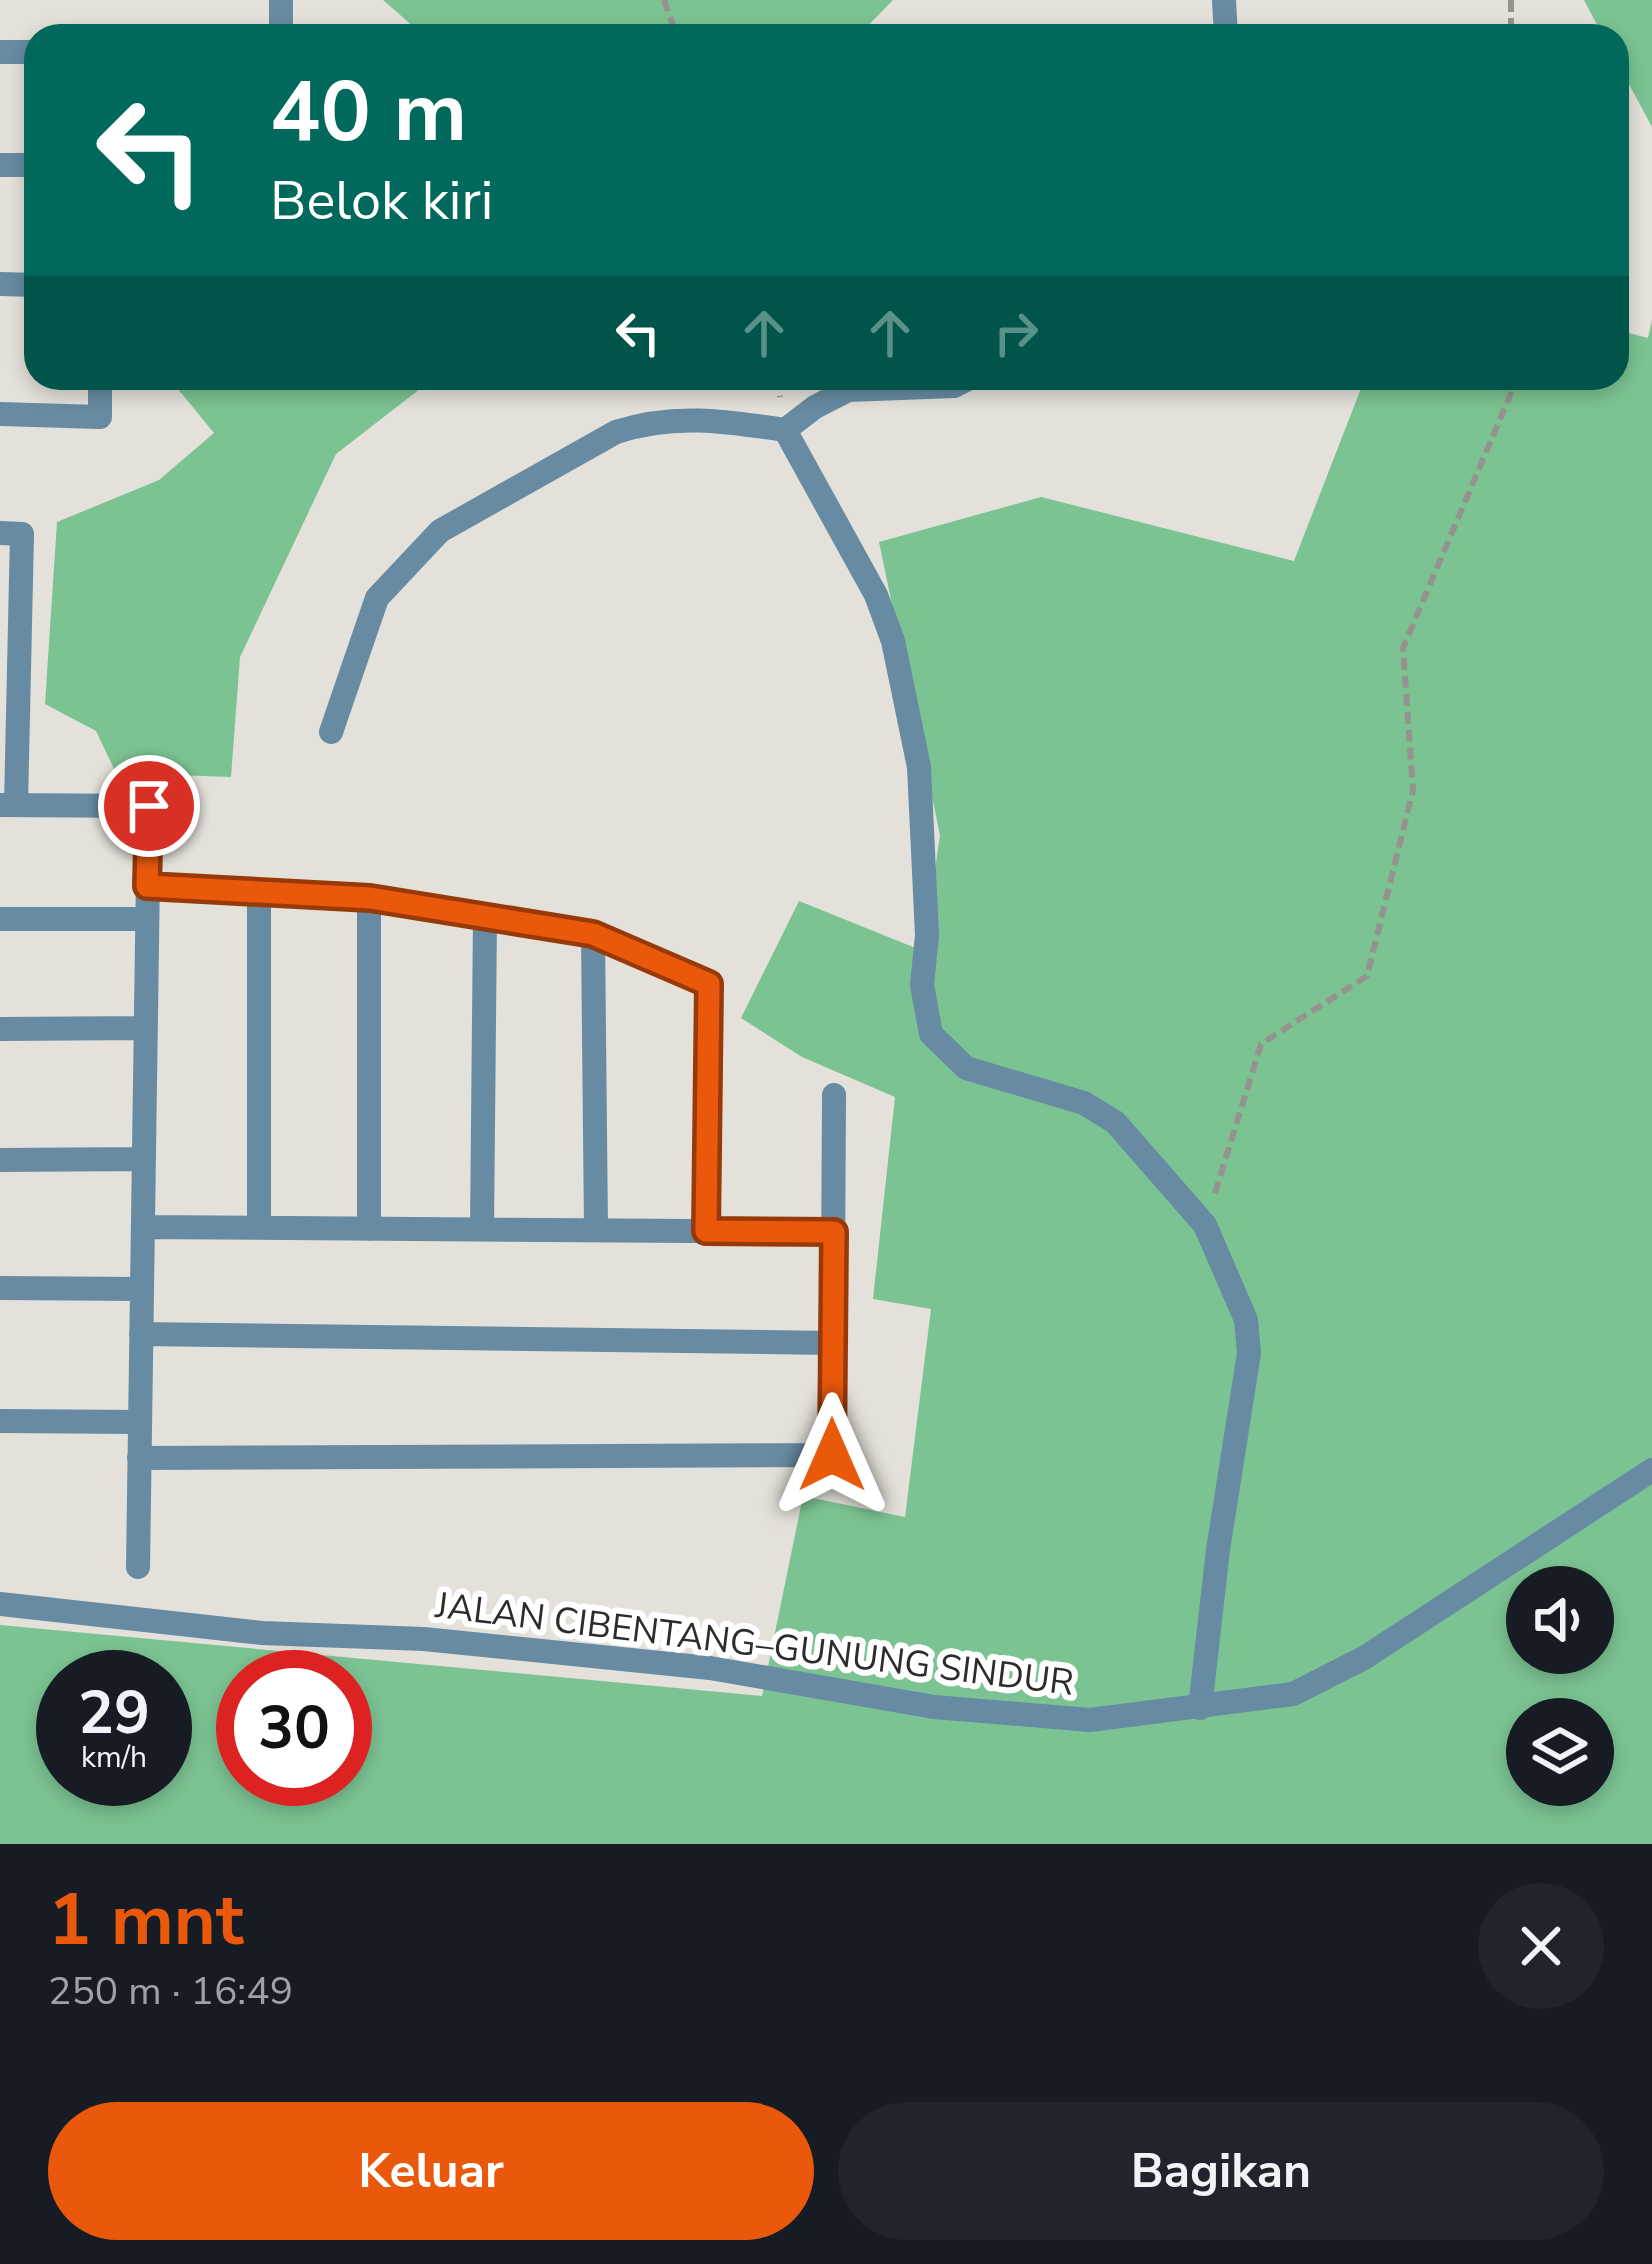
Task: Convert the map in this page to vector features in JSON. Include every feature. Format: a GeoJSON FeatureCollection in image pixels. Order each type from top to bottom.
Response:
{"type":"FeatureCollection","features":[{"type":"Feature","properties":{"kind":"street"},"geometry":{"type":"LineString","coordinates":[[0,414],[100,417],[100,390]]}},
{"type":"Feature","properties":{"kind":"street"},"geometry":{"type":"LineString","coordinates":[[332,733],[377,598],[440,531],[616,433],[646,422],[711,419],[785,430],[848,390]]}},
{"type":"Feature","properties":{"kind":"street"},"geometry":{"type":"LineString","coordinates":[[785,430],[876,595],[893,641],[919,767],[928,935],[922,986],[931,1034],[966,1068],[1084,1103],[1115,1122],[1205,1225],[1246,1320],[1249,1353],[1218,1550],[1200,1708]]}},
{"type":"Feature","properties":{"kind":"street"},"geometry":{"type":"LineString","coordinates":[[0,533],[22,534],[10,572],[8,805],[149,806],[138,1567]]}},
{"type":"Feature","properties":{"kind":"street"},"geometry":{"type":"LineString","coordinates":[[147,886],[370,898],[593,934],[709,984],[706,1231]]}},
{"type":"Feature","properties":{"kind":"street"},"geometry":{"type":"LineString","coordinates":[[259,892],[259,1228]]}},
{"type":"Feature","properties":{"kind":"street"},"geometry":{"type":"LineString","coordinates":[[369,1228],[370,898]]}},
{"type":"Feature","properties":{"kind":"street"},"geometry":{"type":"LineString","coordinates":[[482,1229],[485,916]]}},
{"type":"Feature","properties":{"kind":"street"},"geometry":{"type":"LineString","coordinates":[[0,919],[147,919]]}},
{"type":"Feature","properties":{"kind":"street"},"geometry":{"type":"LineString","coordinates":[[593,934],[596,1230]]}},
{"type":"Feature","properties":{"kind":"street"},"geometry":{"type":"LineString","coordinates":[[0,1029],[146,1028]]}},
{"type":"Feature","properties":{"kind":"street"},"geometry":{"type":"LineString","coordinates":[[139,1458],[832,1455],[834,1095]]}},
{"type":"Feature","properties":{"kind":"street"},"geometry":{"type":"LineString","coordinates":[[0,1160],[144,1160]]}},
{"type":"Feature","properties":{"kind":"street"},"geometry":{"type":"LineString","coordinates":[[142,1227],[834,1232]]}},
{"type":"Feature","properties":{"kind":"street"},"geometry":{"type":"LineString","coordinates":[[0,1288],[141,1288]]}},
{"type":"Feature","properties":{"kind":"street"},"geometry":{"type":"LineString","coordinates":[[141,1334],[833,1343]]}},
{"type":"Feature","properties":{"kind":"street"},"geometry":{"type":"LineString","coordinates":[[0,1420],[140,1422]]}},
{"type":"Feature","properties":{"kind":"street","name":"JALAN CIBENTANG–GUNUNG SINDUR"},"geometry":{"type":"LineString","coordinates":[[0,1604],[262,1633],[424,1639],[710,1668],[956,1709],[1090,1720],[1293,1694],[1364,1658],[1652,1470]]}},
{"type":"Feature","properties":{"kind":"path"},"geometry":{"type":"LineString","coordinates":[[1205,1225],[1261,1044],[1367,976],[1413,790],[1403,648],[1514,390]]}},
{"type":"Feature","properties":{"kind":"green space"},"geometry":{"type":"Polygon","coordinates":[[[383,0],[893,0],[870,24],[410,24],[383,0]]]}},
{"type":"Feature","properties":{"kind":"green space"},"geometry":{"type":"Polygon","coordinates":[[[1584,0],[1652,0],[1652,127],[1629,84],[1629,24],[1597,24],[1584,0]]]}},
{"type":"Feature","properties":{"kind":"green space"},"geometry":{"type":"Polygon","coordinates":[[[1652,320],[1652,1844],[0,1844],[0,1625],[268,1650],[216,1650],[216,1806],[372,1806],[372,1660],[762,1696],[803,1496],[905,1517],[931,1309],[873,1299],[895,1097],[802,1057],[741,1018],[799,901],[923,951],[940,835],[879,542],[1041,497],[1294,561],[1360,390],[1629,390],[1629,333],[1648,338],[1652,320]]]}},
{"type":"Feature","properties":{"kind":"green space"},"geometry":{"type":"Polygon","coordinates":[[[179,390],[419,390],[336,454],[240,657],[231,777],[116,773],[96,731],[45,704],[57,522],[159,480],[214,433],[179,390]]]}},
{"type":"Feature","properties":{"kind":"route"},"geometry":{"type":"LineString","coordinates":[[149,806],[147,886],[370,898],[593,934],[709,984],[706,1231],[834,1232],[832,1455]]}}]}
